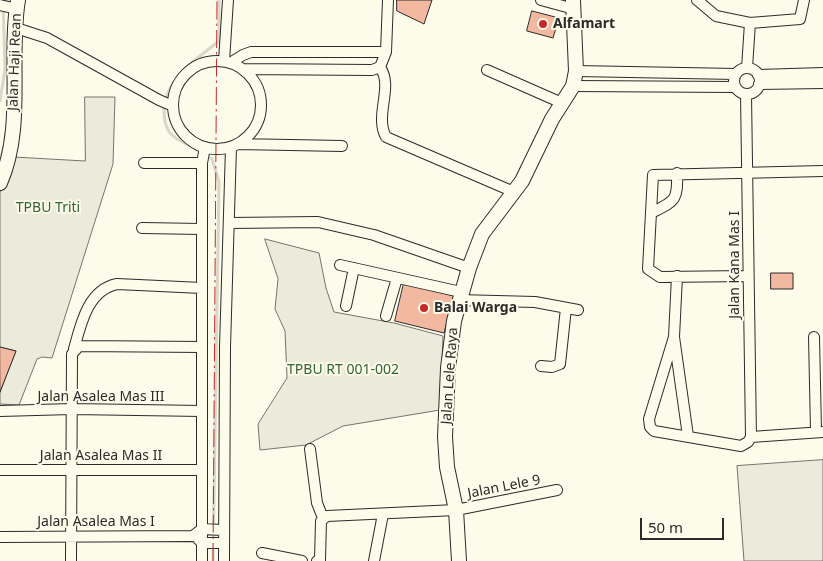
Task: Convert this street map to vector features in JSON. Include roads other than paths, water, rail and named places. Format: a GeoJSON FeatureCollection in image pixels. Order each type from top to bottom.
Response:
{"type":"FeatureCollection","features":[{"type":"Feature","properties":{"kind":"street"},"geometry":{"type":"LineString","coordinates":[[227,62],[228,0]]}},
{"type":"Feature","properties":{"kind":"street"},"geometry":{"type":"LineString","coordinates":[[202,561],[203,155],[179,127],[173,106],[176,88],[186,73],[206,62],[227,62],[243,69],[372,70],[380,66],[386,52],[388,0]]}},
{"type":"Feature","properties":{"kind":"street"},"geometry":{"type":"LineString","coordinates":[[541,0],[574,5]]}},
{"type":"Feature","properties":{"kind":"street"},"geometry":{"type":"LineString","coordinates":[[697,0],[716,16],[750,23],[800,19],[804,0]]}},
{"type":"Feature","properties":{"kind":"street","name":"Jalan Haji Rean"},"geometry":{"type":"LineString","coordinates":[[0,183],[12,130],[16,28],[11,5]]}},
{"type":"Feature","properties":{"kind":"street","name":"Jalan Lele Raya"},"geometry":{"type":"LineString","coordinates":[[459,561],[456,510],[447,467],[445,437],[450,349],[459,296],[488,224],[522,181],[552,119],[573,86],[576,71],[574,5]]}},
{"type":"Feature","properties":{"kind":"street"},"geometry":{"type":"LineString","coordinates":[[747,68],[750,23]]}},
{"type":"Feature","properties":{"kind":"street"},"geometry":{"type":"LineString","coordinates":[[16,28],[47,38],[173,106]]}},
{"type":"Feature","properties":{"kind":"street"},"geometry":{"type":"LineString","coordinates":[[227,62],[251,52],[386,52]]}},
{"type":"Feature","properties":{"kind":"street"},"geometry":{"type":"LineString","coordinates":[[380,66],[385,74],[382,125],[386,137],[514,192]]}},
{"type":"Feature","properties":{"kind":"street"},"geometry":{"type":"LineString","coordinates":[[576,71],[736,74],[747,68],[752,69],[759,79]]}},
{"type":"Feature","properties":{"kind":"street"},"geometry":{"type":"LineString","coordinates":[[234,145],[254,130],[261,109],[258,86],[243,69]]}},
{"type":"Feature","properties":{"kind":"street"},"geometry":{"type":"LineString","coordinates":[[486,70],[562,103]]}},
{"type":"Feature","properties":{"kind":"street"},"geometry":{"type":"LineString","coordinates":[[759,79],[823,73]]}},
{"type":"Feature","properties":{"kind":"street"},"geometry":{"type":"LineString","coordinates":[[735,87],[736,74]]}},
{"type":"Feature","properties":{"kind":"street"},"geometry":{"type":"LineString","coordinates":[[759,79],[823,83]]}},
{"type":"Feature","properties":{"kind":"street"},"geometry":{"type":"LineString","coordinates":[[573,86],[735,87],[746,94],[754,91],[759,79]]}},
{"type":"Feature","properties":{"kind":"street","name":"Jalan Kana Mas I"},"geometry":{"type":"LineString","coordinates":[[746,94],[751,437]]}},
{"type":"Feature","properties":{"kind":"street"},"geometry":{"type":"LineString","coordinates":[[224,561],[224,347],[234,145]]}},
{"type":"Feature","properties":{"kind":"street"},"geometry":{"type":"LineString","coordinates":[[144,163],[203,155],[234,145],[342,146]]}},
{"type":"Feature","properties":{"kind":"street"},"geometry":{"type":"LineString","coordinates":[[748,276],[660,277],[648,269],[652,175],[823,171]]}},
{"type":"Feature","properties":{"kind":"street"},"geometry":{"type":"LineString","coordinates":[[651,213],[673,202],[677,197],[677,173]]}},
{"type":"Feature","properties":{"kind":"street"},"geometry":{"type":"LineString","coordinates":[[230,223],[318,222],[374,235],[469,268]]}},
{"type":"Feature","properties":{"kind":"street"},"geometry":{"type":"LineString","coordinates":[[142,228],[202,229]]}},
{"type":"Feature","properties":{"kind":"street"},"geometry":{"type":"LineString","coordinates":[[340,265],[397,278],[459,296],[535,302],[578,310]]}},
{"type":"Feature","properties":{"kind":"street"},"geometry":{"type":"LineString","coordinates":[[346,306],[354,268]]}},
{"type":"Feature","properties":{"kind":"street"},"geometry":{"type":"LineString","coordinates":[[677,276],[674,337],[688,436]]}},
{"type":"Feature","properties":{"kind":"street"},"geometry":{"type":"LineString","coordinates":[[386,316],[397,278]]}},
{"type":"Feature","properties":{"kind":"street"},"geometry":{"type":"LineString","coordinates":[[71,561],[72,354],[82,319],[96,295],[107,286],[117,284],[202,288]]}},
{"type":"Feature","properties":{"kind":"street"},"geometry":{"type":"LineString","coordinates":[[541,366],[552,367],[560,364],[566,308]]}},
{"type":"Feature","properties":{"kind":"street"},"geometry":{"type":"LineString","coordinates":[[674,337],[649,419],[650,427],[654,431],[740,446],[748,442],[751,437],[819,432],[819,357],[814,337]]}},
{"type":"Feature","properties":{"kind":"street"},"geometry":{"type":"LineString","coordinates":[[74,349],[79,346],[202,347]]}},
{"type":"Feature","properties":{"kind":"street","name":"Jalan Asalea Mas III"},"geometry":{"type":"LineString","coordinates":[[0,411],[72,409],[202,411]]}},
{"type":"Feature","properties":{"kind":"street"},"geometry":{"type":"LineString","coordinates":[[310,449],[317,503],[323,518],[320,560],[317,561]]}},
{"type":"Feature","properties":{"kind":"street","name":"Jalan Asalea Mas II"},"geometry":{"type":"LineString","coordinates":[[0,470],[202,470]]}},
{"type":"Feature","properties":{"kind":"street","name":"Jalan Lele 9"},"geometry":{"type":"LineString","coordinates":[[323,518],[327,516],[456,510],[557,490]]}},
{"type":"Feature","properties":{"kind":"street"},"geometry":{"type":"LineString","coordinates":[[374,561],[383,514]]}},
{"type":"Feature","properties":{"kind":"street"},"geometry":{"type":"LineString","coordinates":[[223,530],[202,529],[193,536],[202,543],[223,542]]}},
{"type":"Feature","properties":{"kind":"street","name":"Jalan Asalea Mas I"},"geometry":{"type":"LineString","coordinates":[[0,537],[193,536]]}},
{"type":"Feature","properties":{"kind":"street"},"geometry":{"type":"LineString","coordinates":[[262,553],[274,558],[302,561]]}},
{"type":"Feature","properties":{"kind":"waterway"},"geometry":{"type":"LineString","coordinates":[[0,101],[5,69],[3,0]]}},
{"type":"Feature","properties":{"kind":"waterway"},"geometry":{"type":"LineString","coordinates":[[165,100],[169,90],[180,74],[219,41],[219,0]]}},
{"type":"Feature","properties":{"kind":"waterway"},"geometry":{"type":"LineString","coordinates":[[164,106],[164,117],[169,132],[178,140],[201,152]]}},
{"type":"Feature","properties":{"kind":"waterway"},"geometry":{"type":"LineString","coordinates":[[207,156],[212,159],[219,182],[213,561]]}},
{"type":"Feature","properties":{"kind":"place","name":"Alfamart"},"geometry":{"type":"Point","coordinates":[543,24]}},
{"type":"Feature","properties":{"kind":"place","name":"Balai Warga"},"geometry":{"type":"Point","coordinates":[424,308]}},
{"type":"Feature","properties":{"kind":"park label","name":"TPBU Triti"},"geometry":{"type":"Point","coordinates":[48,208]}},
{"type":"Feature","properties":{"kind":"park label","name":"TPBU RT 001-002"},"geometry":{"type":"Point","coordinates":[343,370]}}]}
